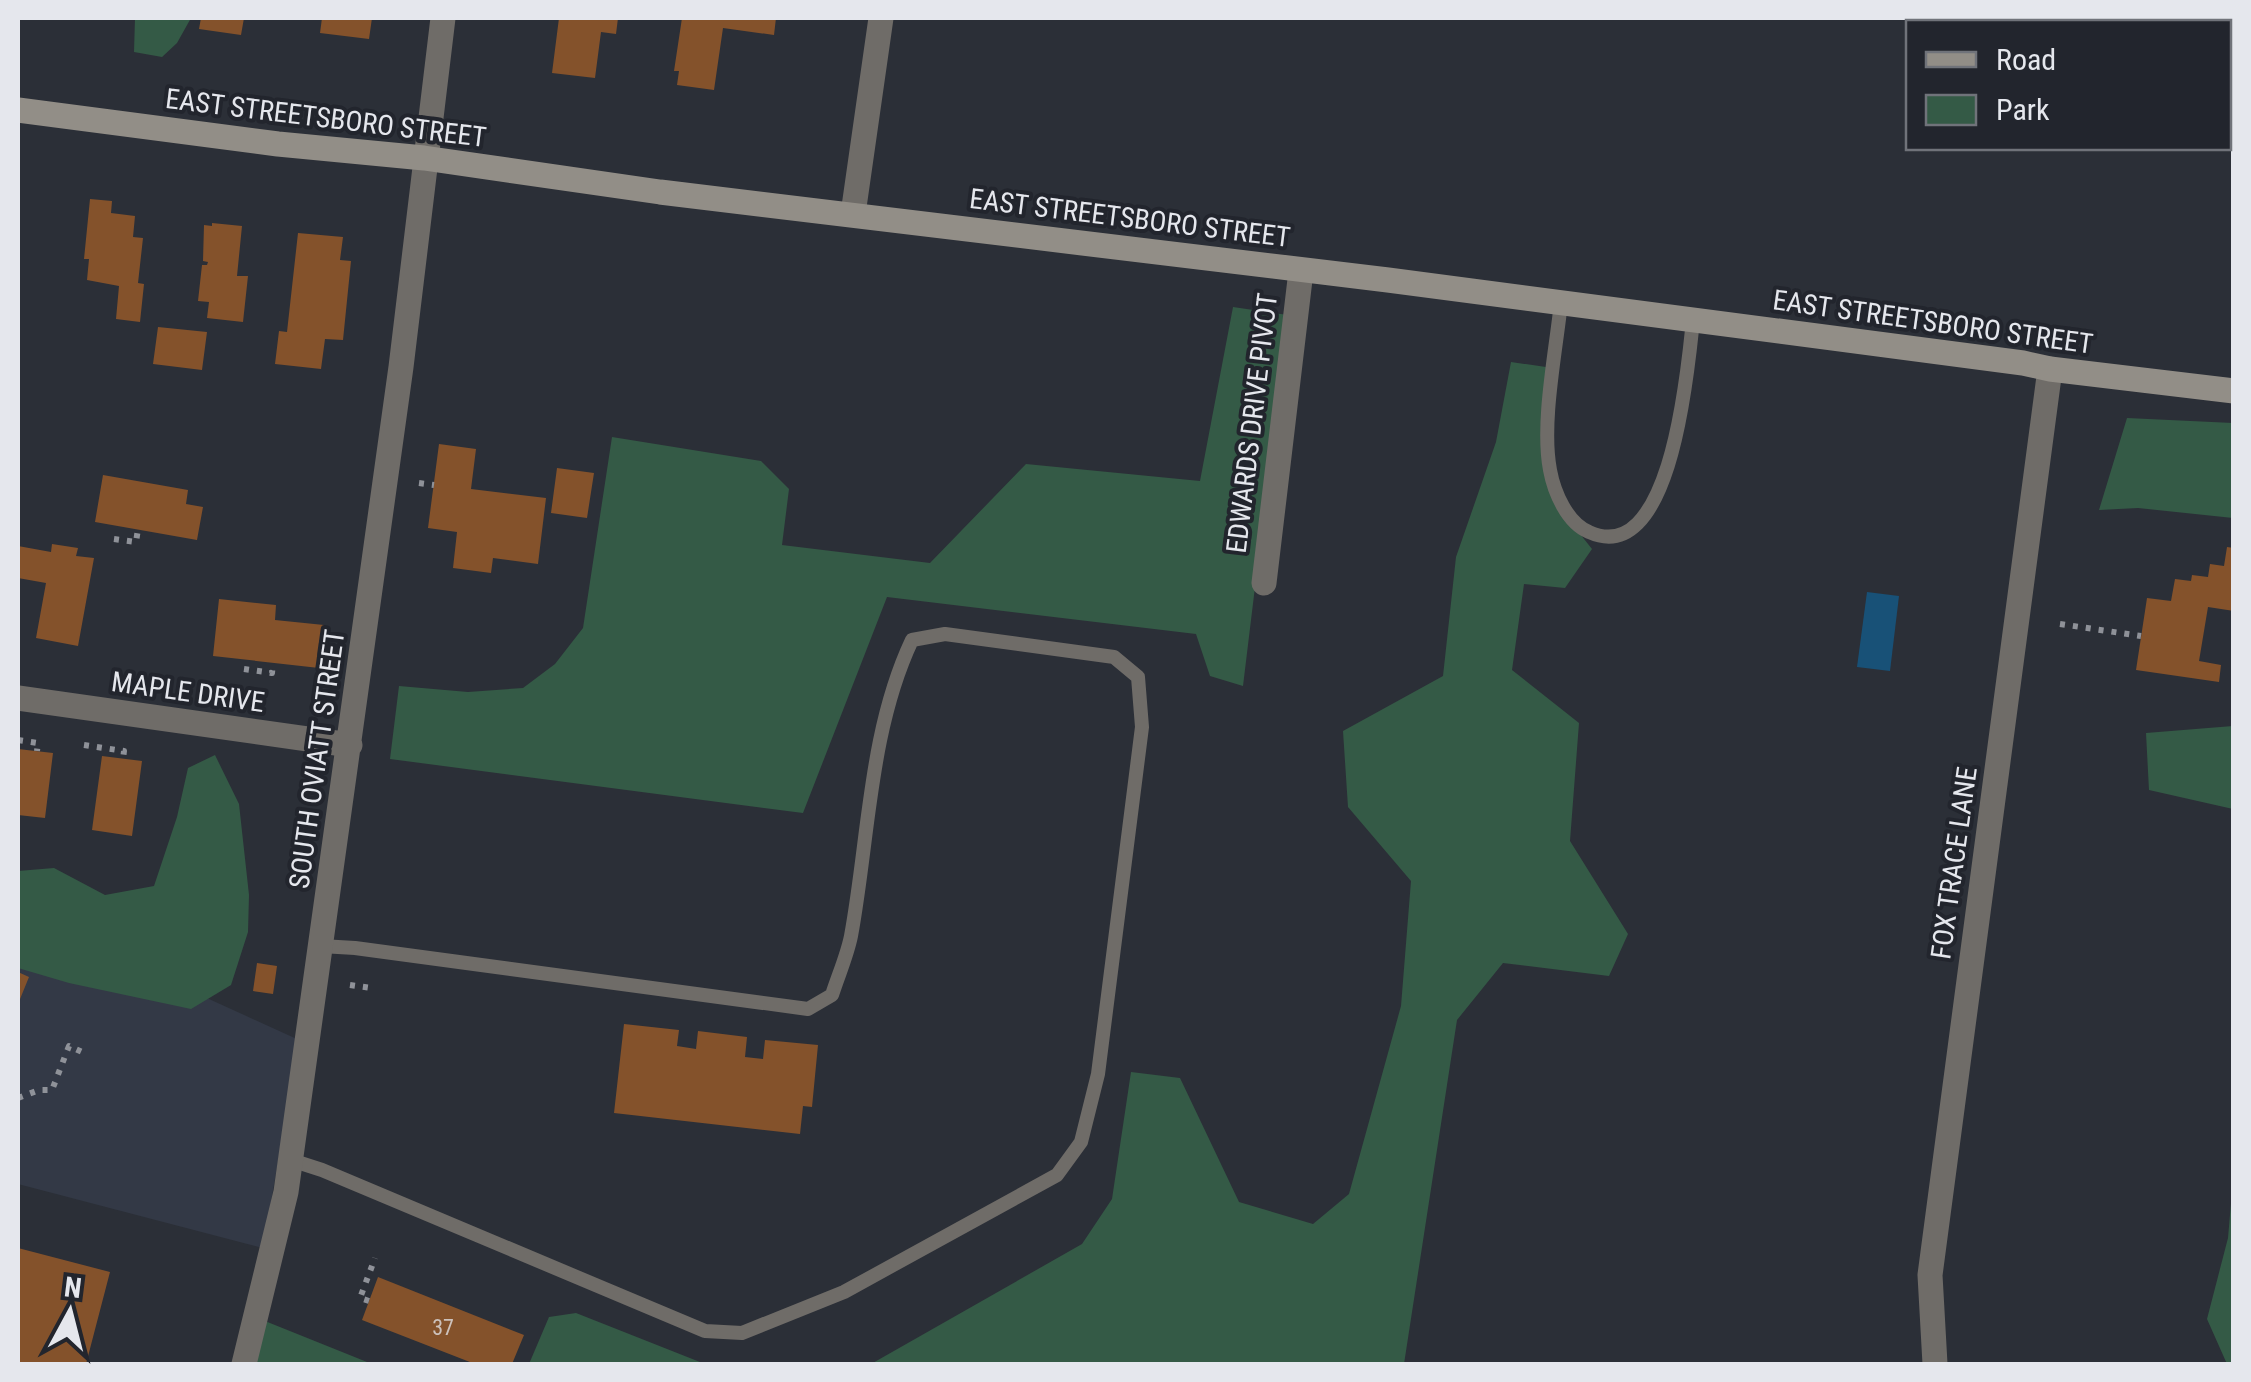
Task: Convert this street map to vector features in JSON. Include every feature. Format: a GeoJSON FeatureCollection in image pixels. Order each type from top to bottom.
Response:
{"type":"FeatureCollection","features":[{"type":"Feature","properties":{"kind":"main road","name":"EAST STREETSBORO STREET"},"geometry":{"type":"LineString","coordinates":[[18,110],[1560,302],[2234,391]]}},
{"type":"Feature","properties":{"kind":"street","name":"SOUTH OVIATT STREET"},"geometry":{"type":"LineString","coordinates":[[244,1364],[286,1192],[403,353],[443,18]]}},
{"type":"Feature","properties":{"kind":"street"},"geometry":{"type":"LineString","coordinates":[[852,214],[881,18]]}},
{"type":"Feature","properties":{"kind":"street","name":"EDWARDS DRIVE PIVOT"},"geometry":{"type":"LineString","coordinates":[[1264,583],[1301,270]]}},
{"type":"Feature","properties":{"kind":"street","name":"FOX TRACE LANE"},"geometry":{"type":"LineString","coordinates":[[1935,1364],[1930,1276],[2050,369]]}},
{"type":"Feature","properties":{"kind":"street","name":"MAPLE DRIVE"},"geometry":{"type":"LineString","coordinates":[[18,698],[350,746]]}},
{"type":"Feature","properties":{"kind":"lane"},"geometry":{"type":"LineString","coordinates":[[1560,302],[1547,436],[1550,469],[1570,516],[1584,530],[1602,537],[1621,535],[1638,522],[1665,478],[1679,417],[1693,320]]}},
{"type":"Feature","properties":{"kind":"lane"},"geometry":{"type":"LineString","coordinates":[[290,1160],[706,1331],[742,1333],[844,1292],[1057,1175],[1080,1142],[1098,1074],[1142,727],[1138,677],[1114,656],[945,634],[912,640],[897,672],[873,781],[850,940],[832,995],[808,1008],[322,946]]}},
{"type":"Feature","properties":{"kind":"path"},"geometry":{"type":"LineString","coordinates":[[420,482],[434,485]]}},
{"type":"Feature","properties":{"kind":"path"},"geometry":{"type":"LineString","coordinates":[[114,539],[136,542],[138,530]]}},
{"type":"Feature","properties":{"kind":"path"},"geometry":{"type":"LineString","coordinates":[[2060,624],[2141,636]]}},
{"type":"Feature","properties":{"kind":"path"},"geometry":{"type":"LineString","coordinates":[[244,669],[272,673],[274,662]]}},
{"type":"Feature","properties":{"kind":"path"},"geometry":{"type":"LineString","coordinates":[[18,740],[38,744],[37,751]]}},
{"type":"Feature","properties":{"kind":"path"},"geometry":{"type":"LineString","coordinates":[[84,746],[124,751],[123,759]]}},
{"type":"Feature","properties":{"kind":"path"},"geometry":{"type":"LineString","coordinates":[[350,985],[370,988]]}},
{"type":"Feature","properties":{"kind":"path"},"geometry":{"type":"LineString","coordinates":[[18,1098],[52,1090],[69,1046],[82,1052]]}},
{"type":"Feature","properties":{"kind":"path"},"geometry":{"type":"LineString","coordinates":[[369,1301],[360,1298],[375,1258]]}},
{"type":"Feature","properties":{"kind":"shaded area"},"geometry":{"type":"Polygon","coordinates":[[[18,912],[299,1040],[263,1248],[18,1184],[18,912]]]}},
{"type":"Feature","properties":{"kind":"green space"},"geometry":{"type":"Polygon","coordinates":[[[135,18],[191,18],[177,43],[162,57],[134,52],[135,18]]]}},
{"type":"Feature","properties":{"kind":"green space"},"geometry":{"type":"Polygon","coordinates":[[[1233,307],[1288,315],[1243,686],[1210,676],[1196,634],[887,597],[803,813],[390,759],[399,686],[468,692],[523,688],[555,664],[583,628],[612,437],[761,461],[789,489],[782,545],[930,563],[1026,464],[1200,481],[1233,307]]]}},
{"type":"Feature","properties":{"kind":"green space"},"geometry":{"type":"Polygon","coordinates":[[[1511,362],[1546,367],[1557,505],[1592,549],[1565,588],[1524,584],[1512,670],[1579,723],[1570,841],[1628,934],[1609,976],[1503,963],[1457,1020],[1404,1364],[871,1364],[1082,1244],[1112,1199],[1131,1072],[1180,1078],[1239,1202],[1313,1224],[1349,1194],[1401,1006],[1411,881],[1348,807],[1343,731],[1443,676],[1456,557],[1496,442],[1511,362]]]}},
{"type":"Feature","properties":{"kind":"green space"},"geometry":{"type":"Polygon","coordinates":[[[2127,418],[2233,423],[2233,518],[2138,508],[2099,510],[2127,418]]]}},
{"type":"Feature","properties":{"kind":"green space"},"geometry":{"type":"Polygon","coordinates":[[[2233,726],[2233,809],[2149,790],[2146,733],[2233,726]]]}},
{"type":"Feature","properties":{"kind":"green space"},"geometry":{"type":"Polygon","coordinates":[[[215,755],[239,804],[249,895],[248,932],[231,985],[191,1009],[18,968],[18,871],[54,868],[105,895],[154,886],[188,768],[215,755]]]}},
{"type":"Feature","properties":{"kind":"green space"},"geometry":{"type":"Polygon","coordinates":[[[2233,1180],[2234,1364],[2227,1364],[2207,1319],[2228,1238],[2233,1180]]]}},
{"type":"Feature","properties":{"kind":"green space"},"geometry":{"type":"Polygon","coordinates":[[[576,1313],[705,1364],[529,1364],[549,1317],[576,1313]]]}},
{"type":"Feature","properties":{"kind":"green space"},"geometry":{"type":"Polygon","coordinates":[[[255,1317],[372,1364],[242,1364],[255,1317]]]}},
{"type":"Feature","properties":{"kind":"water"},"geometry":{"type":"Polygon","coordinates":[[[1867,592],[1899,596],[1890,671],[1857,667],[1867,592]]]}},
{"type":"Feature","properties":{"kind":"building"},"geometry":{"type":"Polygon","coordinates":[[[201,18],[244,18],[241,35],[199,29],[201,18]]]}},
{"type":"Feature","properties":{"kind":"building"},"geometry":{"type":"Polygon","coordinates":[[[322,18],[372,18],[369,39],[320,33],[322,18]]]}},
{"type":"Feature","properties":{"kind":"building"},"geometry":{"type":"Polygon","coordinates":[[[559,18],[618,18],[616,34],[601,32],[595,78],[552,73],[559,18]]]}},
{"type":"Feature","properties":{"kind":"building"},"geometry":{"type":"Polygon","coordinates":[[[682,18],[776,18],[774,35],[723,28],[714,90],[677,85],[679,71],[674,71],[682,18]]]}},
{"type":"Feature","properties":{"kind":"building"},"geometry":{"type":"Polygon","coordinates":[[[90,199],[112,201],[111,213],[135,216],[133,237],[143,238],[138,283],[144,284],[140,322],[116,319],[119,286],[87,280],[89,259],[84,259],[90,199]]]}},
{"type":"Feature","properties":{"kind":"building"},"geometry":{"type":"Polygon","coordinates":[[[204,225],[242,226],[237,276],[248,276],[243,322],[207,318],[209,302],[198,301],[202,265],[208,262],[203,261],[204,225]]]}},
{"type":"Feature","properties":{"kind":"building"},"geometry":{"type":"Polygon","coordinates":[[[298,233],[343,237],[340,260],[351,261],[343,340],[325,339],[321,369],[275,364],[279,331],[287,332],[298,233]]]}},
{"type":"Feature","properties":{"kind":"building"},"geometry":{"type":"Polygon","coordinates":[[[158,327],[207,332],[202,370],[153,364],[158,327]]]}},
{"type":"Feature","properties":{"kind":"building"},"geometry":{"type":"Polygon","coordinates":[[[439,444],[476,449],[471,489],[546,498],[538,564],[493,558],[491,573],[453,568],[457,532],[428,528],[439,444]]]}},
{"type":"Feature","properties":{"kind":"building"},"geometry":{"type":"Polygon","coordinates":[[[557,468],[594,473],[587,518],[551,513],[557,468]]]}},
{"type":"Feature","properties":{"kind":"building"},"geometry":{"type":"Polygon","coordinates":[[[103,475],[188,490],[186,504],[203,507],[197,540],[95,522],[103,475]]]}},
{"type":"Feature","properties":{"kind":"building"},"geometry":{"type":"Polygon","coordinates":[[[52,544],[78,548],[76,556],[94,558],[78,646],[36,638],[46,583],[18,578],[18,546],[51,552],[52,544]]]}},
{"type":"Feature","properties":{"kind":"building"},"geometry":{"type":"Polygon","coordinates":[[[2227,547],[2234,548],[2234,611],[2208,607],[2199,661],[2221,665],[2219,682],[2136,670],[2147,598],[2171,601],[2175,579],[2208,577],[2210,564],[2224,566],[2227,547]]]}},
{"type":"Feature","properties":{"kind":"building"},"geometry":{"type":"Polygon","coordinates":[[[219,599],[276,605],[275,620],[324,625],[319,668],[213,656],[219,599]]]}},
{"type":"Feature","properties":{"kind":"building"},"geometry":{"type":"Polygon","coordinates":[[[18,749],[53,753],[45,818],[18,815],[18,749]]]}},
{"type":"Feature","properties":{"kind":"building"},"geometry":{"type":"Polygon","coordinates":[[[102,756],[142,761],[132,836],[92,830],[102,756]]]}},
{"type":"Feature","properties":{"kind":"building"},"geometry":{"type":"Polygon","coordinates":[[[257,963],[277,966],[273,994],[253,991],[257,963]]]}},
{"type":"Feature","properties":{"kind":"building"},"geometry":{"type":"Polygon","coordinates":[[[18,972],[29,977],[18,1004],[18,972]]]}},
{"type":"Feature","properties":{"kind":"building"},"geometry":{"type":"Polygon","coordinates":[[[624,1024],[679,1030],[677,1046],[696,1049],[698,1031],[747,1037],[745,1057],[763,1059],[765,1040],[818,1045],[812,1107],[803,1106],[800,1134],[614,1113],[624,1024]]]}},
{"type":"Feature","properties":{"kind":"building"},"geometry":{"type":"Polygon","coordinates":[[[18,1248],[110,1272],[86,1364],[18,1364],[18,1248]]]}},
{"type":"Feature","properties":{"kind":"building"},"geometry":{"type":"Polygon","coordinates":[[[378,1277],[524,1335],[512,1364],[475,1364],[362,1320],[378,1277]]]}}]}
